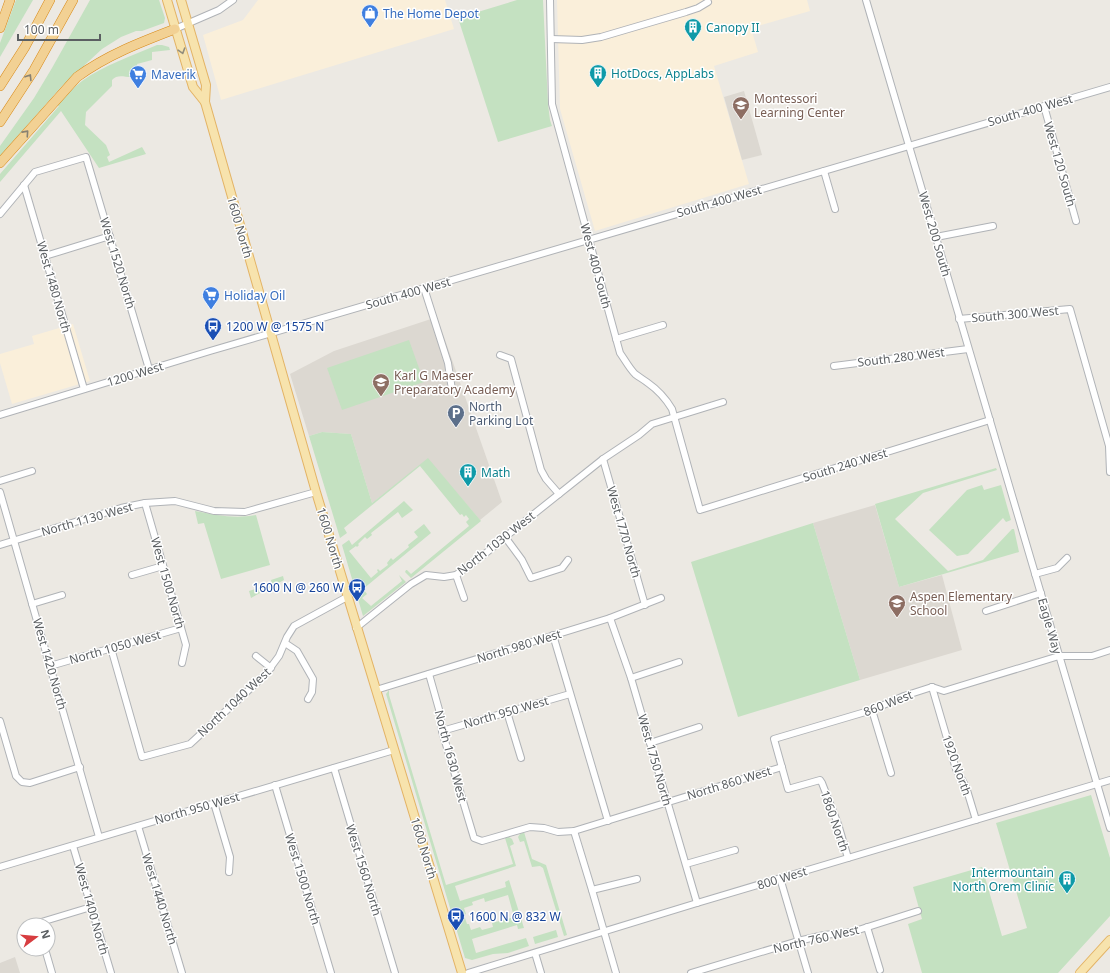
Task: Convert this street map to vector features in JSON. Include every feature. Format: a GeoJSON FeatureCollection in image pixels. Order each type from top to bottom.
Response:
{"type":"FeatureCollection","features":[{"type":"Feature","properties":{"kind":"highway"},"geometry":{"type":"LineString","coordinates":[[0,28],[10,0]]}},
{"type":"Feature","properties":{"kind":"highway"},"geometry":{"type":"LineString","coordinates":[[0,86],[35,29],[50,0]]}},
{"type":"Feature","properties":{"kind":"highway"},"geometry":{"type":"LineString","coordinates":[[0,122],[34,70],[73,0]]}},
{"type":"Feature","properties":{"kind":"highway"},"geometry":{"type":"LineString","coordinates":[[0,163],[77,77],[120,51],[175,29]]}},
{"type":"Feature","properties":{"kind":"main road","name":"1600 North"},"geometry":{"type":"LineString","coordinates":[[167,0],[193,87],[205,102]]}},
{"type":"Feature","properties":{"kind":"main road","name":"1600 North"},"geometry":{"type":"LineString","coordinates":[[181,0],[206,85],[205,102],[250,257],[270,334],[356,628],[462,973]]}},
{"type":"Feature","properties":{"kind":"main road"},"geometry":{"type":"LineString","coordinates":[[1080,973],[1110,940]]}},
{"type":"Feature","properties":{"kind":"street"},"geometry":{"type":"LineString","coordinates":[[175,29],[219,10],[233,0]]}},
{"type":"Feature","properties":{"kind":"street","name":"West 400 South"},"geometry":{"type":"LineString","coordinates":[[550,0],[552,104],[620,353],[636,375],[648,383],[667,402],[674,417],[700,510]]}},
{"type":"Feature","properties":{"kind":"street","name":"West 200 South"},"geometry":{"type":"LineString","coordinates":[[866,0],[1003,467]]}},
{"type":"Feature","properties":{"kind":"street"},"geometry":{"type":"LineString","coordinates":[[551,39],[582,40],[601,37],[686,12],[698,8],[708,2]]}},
{"type":"Feature","properties":{"kind":"street","name":"South 400 West"},"geometry":{"type":"LineString","coordinates":[[270,334],[1110,87]]}},
{"type":"Feature","properties":{"kind":"street","name":"West 120 South"},"geometry":{"type":"LineString","coordinates":[[1044,106],[1076,221]]}},
{"type":"Feature","properties":{"kind":"street","name":"West 1520 North"},"geometry":{"type":"LineString","coordinates":[[24,185],[35,172],[86,157],[149,369]]}},
{"type":"Feature","properties":{"kind":"street"},"geometry":{"type":"LineString","coordinates":[[824,171],[835,209]]}},
{"type":"Feature","properties":{"kind":"street"},"geometry":{"type":"LineString","coordinates":[[0,214],[24,185]]}},
{"type":"Feature","properties":{"kind":"street","name":"West 1480 North"},"geometry":{"type":"LineString","coordinates":[[24,185],[84,389]]}},
{"type":"Feature","properties":{"kind":"street"},"geometry":{"type":"LineString","coordinates":[[936,237],[993,226]]}},
{"type":"Feature","properties":{"kind":"street"},"geometry":{"type":"LineString","coordinates":[[45,256],[110,236]]}},
{"type":"Feature","properties":{"kind":"street"},"geometry":{"type":"LineString","coordinates":[[424,288],[448,363],[452,390]]}},
{"type":"Feature","properties":{"kind":"street","name":"South 300 West"},"geometry":{"type":"LineString","coordinates":[[960,319],[1070,309],[1109,439]]}},
{"type":"Feature","properties":{"kind":"street"},"geometry":{"type":"LineString","coordinates":[[616,339],[663,325]]}},
{"type":"Feature","properties":{"kind":"street","name":"1200 West"},"geometry":{"type":"LineString","coordinates":[[0,415],[149,369],[270,334]]}},
{"type":"Feature","properties":{"kind":"street","name":"South 280 West"},"geometry":{"type":"LineString","coordinates":[[834,366],[968,349]]}},
{"type":"Feature","properties":{"kind":"street"},"geometry":{"type":"LineString","coordinates":[[500,356],[510,359],[541,470],[546,479],[559,494]]}},
{"type":"Feature","properties":{"kind":"street"},"geometry":{"type":"LineString","coordinates":[[674,417],[723,402]]}},
{"type":"Feature","properties":{"kind":"street","name":"North 1030 West"},"geometry":{"type":"LineString","coordinates":[[356,628],[411,584],[426,575],[444,577],[456,575],[486,553],[603,459],[652,424],[674,417]]}},
{"type":"Feature","properties":{"kind":"street","name":"South 240 West"},"geometry":{"type":"LineString","coordinates":[[700,510],[990,420]]}},
{"type":"Feature","properties":{"kind":"street"},"geometry":{"type":"LineString","coordinates":[[1109,439],[1110,472]]}},
{"type":"Feature","properties":{"kind":"street","name":"West 1770 North"},"geometry":{"type":"LineString","coordinates":[[603,459],[645,604]]}},
{"type":"Feature","properties":{"kind":"street","name":"Eagle Way"},"geometry":{"type":"LineString","coordinates":[[1003,467],[1110,828]]}},
{"type":"Feature","properties":{"kind":"street"},"geometry":{"type":"LineString","coordinates":[[0,481],[32,472]]}},
{"type":"Feature","properties":{"kind":"street","name":"West 1420 North"},"geometry":{"type":"LineString","coordinates":[[0,492],[99,837]]}},
{"type":"Feature","properties":{"kind":"street","name":"North 1130 West"},"geometry":{"type":"LineString","coordinates":[[0,545],[121,508],[145,503],[175,501],[214,511],[245,512],[316,492]]}},
{"type":"Feature","properties":{"kind":"street","name":"West 1500 North"},"geometry":{"type":"LineString","coordinates":[[145,503],[186,645],[182,663]]}},
{"type":"Feature","properties":{"kind":"street"},"geometry":{"type":"LineString","coordinates":[[505,537],[522,560],[532,578],[562,568],[568,560]]}},
{"type":"Feature","properties":{"kind":"street"},"geometry":{"type":"LineString","coordinates":[[1035,574],[1057,568],[1067,558]]}},
{"type":"Feature","properties":{"kind":"street"},"geometry":{"type":"LineString","coordinates":[[132,574],[163,566]]}},
{"type":"Feature","properties":{"kind":"street"},"geometry":{"type":"LineString","coordinates":[[456,575],[464,598]]}},
{"type":"Feature","properties":{"kind":"street"},"geometry":{"type":"LineString","coordinates":[[986,611],[1040,593]]}},
{"type":"Feature","properties":{"kind":"street"},"geometry":{"type":"LineString","coordinates":[[32,604],[62,595]]}},
{"type":"Feature","properties":{"kind":"street","name":"North 1040 West"},"geometry":{"type":"LineString","coordinates":[[111,648],[142,757],[190,744],[266,675],[279,656],[294,626],[347,597]]}},
{"type":"Feature","properties":{"kind":"street","name":"North 980 West"},"geometry":{"type":"LineString","coordinates":[[376,690],[610,618],[661,598]]}},
{"type":"Feature","properties":{"kind":"street","name":"West 1750 North"},"geometry":{"type":"LineString","coordinates":[[610,618],[631,678],[697,903]]}},
{"type":"Feature","properties":{"kind":"street","name":"North 1050 West"},"geometry":{"type":"LineString","coordinates":[[50,666],[181,628]]}},
{"type":"Feature","properties":{"kind":"street"},"geometry":{"type":"LineString","coordinates":[[553,636],[608,820]]}},
{"type":"Feature","properties":{"kind":"street"},"geometry":{"type":"LineString","coordinates":[[285,643],[297,651],[313,678],[312,692],[308,699]]}},
{"type":"Feature","properties":{"kind":"street"},"geometry":{"type":"LineString","coordinates":[[932,687],[944,691],[1059,656],[1092,656],[1110,650]]}},
{"type":"Feature","properties":{"kind":"street"},"geometry":{"type":"LineString","coordinates":[[256,656],[271,668]]}},
{"type":"Feature","properties":{"kind":"street"},"geometry":{"type":"LineString","coordinates":[[631,678],[678,662]]}},
{"type":"Feature","properties":{"kind":"street","name":"North 1630 West"},"geometry":{"type":"LineString","coordinates":[[428,674],[440,713],[442,730],[474,838]]}},
{"type":"Feature","properties":{"kind":"street","name":"860 West"},"geometry":{"type":"LineString","coordinates":[[803,730],[872,710],[904,696],[932,687]]}},
{"type":"Feature","properties":{"kind":"street","name":"1920 North"},"geometry":{"type":"LineString","coordinates":[[932,687],[956,769],[966,787],[976,820]]}},
{"type":"Feature","properties":{"kind":"street","name":"North 950 West"},"geometry":{"type":"LineString","coordinates":[[442,730],[570,694]]}},
{"type":"Feature","properties":{"kind":"street"},"geometry":{"type":"LineString","coordinates":[[872,710],[891,774]]}},
{"type":"Feature","properties":{"kind":"street"},"geometry":{"type":"LineString","coordinates":[[507,712],[521,758]]}},
{"type":"Feature","properties":{"kind":"street"},"geometry":{"type":"LineString","coordinates":[[0,721],[16,776],[22,782],[30,783],[80,767]]}},
{"type":"Feature","properties":{"kind":"street"},"geometry":{"type":"LineString","coordinates":[[650,743],[699,728]]}},
{"type":"Feature","properties":{"kind":"street","name":"1860 North"},"geometry":{"type":"LineString","coordinates":[[803,730],[774,739],[788,789],[820,780],[838,824],[848,858]]}},
{"type":"Feature","properties":{"kind":"street","name":"North 950 West"},"geometry":{"type":"LineString","coordinates":[[0,867],[394,750]]}},
{"type":"Feature","properties":{"kind":"street","name":"North 860 West"},"geometry":{"type":"LineString","coordinates":[[474,838],[482,841],[530,827],[544,828],[558,832],[574,831],[782,767]]}},
{"type":"Feature","properties":{"kind":"street","name":"West 1560 North"},"geometry":{"type":"LineString","coordinates":[[334,768],[395,973]]}},
{"type":"Feature","properties":{"kind":"street","name":"800 West"},"geometry":{"type":"LineString","coordinates":[[468,973],[1110,780]]}},
{"type":"Feature","properties":{"kind":"street","name":"West 1500 North"},"geometry":{"type":"LineString","coordinates":[[274,786],[331,973]]}},
{"type":"Feature","properties":{"kind":"street"},"geometry":{"type":"LineString","coordinates":[[214,803],[230,858],[229,872]]}},
{"type":"Feature","properties":{"kind":"street","name":"West 1440 North"},"geometry":{"type":"LineString","coordinates":[[138,826],[182,973]]}},
{"type":"Feature","properties":{"kind":"street"},"geometry":{"type":"LineString","coordinates":[[574,831],[616,973]]}},
{"type":"Feature","properties":{"kind":"street","name":"West 1400 North"},"geometry":{"type":"LineString","coordinates":[[73,846],[111,973]]}},
{"type":"Feature","properties":{"kind":"street"},"geometry":{"type":"LineString","coordinates":[[686,864],[735,850]]}},
{"type":"Feature","properties":{"kind":"street"},"geometry":{"type":"LineString","coordinates":[[780,878],[808,973]]}},
{"type":"Feature","properties":{"kind":"street"},"geometry":{"type":"LineString","coordinates":[[592,890],[637,879]]}},
{"type":"Feature","properties":{"kind":"street"},"geometry":{"type":"LineString","coordinates":[[56,918],[91,907]]}},
{"type":"Feature","properties":{"kind":"street","name":"North 760 West"},"geometry":{"type":"LineString","coordinates":[[691,973],[798,941],[852,932],[918,911]]}},
{"type":"Feature","properties":{"kind":"street"},"geometry":{"type":"LineString","coordinates":[[867,927],[880,970]]}},
{"type":"Feature","properties":{"kind":"street"},"geometry":{"type":"LineString","coordinates":[[535,953],[541,973]]}},
{"type":"Feature","properties":{"kind":"street"},"geometry":{"type":"LineString","coordinates":[[47,957],[52,973]]}},
{"type":"Feature","properties":{"kind":"shaded area"},"geometry":{"type":"Polygon","coordinates":[[[258,0],[445,0],[454,29],[221,100],[203,35],[243,20],[258,0]]]}},
{"type":"Feature","properties":{"kind":"shaded area"},"geometry":{"type":"Polygon","coordinates":[[[557,0],[807,0],[810,11],[751,28],[758,52],[714,66],[749,184],[595,231],[560,109],[557,0]]]}},
{"type":"Feature","properties":{"kind":"shaded area","name":"Montessori Learning Center"},"geometry":{"type":"Polygon","coordinates":[[[744,91],[762,155],[742,160],[724,97],[744,91]]]}},
{"type":"Feature","properties":{"kind":"shaded area","name":"Karl G Maeser Preparatory Academy"},"geometry":{"type":"Polygon","coordinates":[[[437,317],[502,502],[480,520],[428,459],[372,503],[351,434],[322,432],[309,436],[290,374],[334,351],[437,317]]]}},
{"type":"Feature","properties":{"kind":"shaded area"},"geometry":{"type":"Polygon","coordinates":[[[73,324],[90,381],[12,404],[0,363],[0,354],[34,344],[32,336],[73,324]]]}},
{"type":"Feature","properties":{"kind":"shaded area","name":"Aspen Elementary School"},"geometry":{"type":"Polygon","coordinates":[[[875,505],[899,587],[942,575],[962,650],[860,680],[813,523],[875,505]]]}},
{"type":"Feature","properties":{"kind":"shaded area"},"geometry":{"type":"Polygon","coordinates":[[[15,957],[20,973],[0,973],[0,963],[15,957]]]}},
{"type":"Feature","properties":{"kind":"green space"},"geometry":{"type":"Polygon","coordinates":[[[16,0],[33,0],[0,57],[0,43],[16,0]]]}},
{"type":"Feature","properties":{"kind":"green space"},"geometry":{"type":"Polygon","coordinates":[[[90,0],[159,0],[165,18],[164,23],[121,37],[102,49],[61,87],[0,156],[0,146],[34,98],[90,0]]]}},
{"type":"Feature","properties":{"kind":"green space"},"geometry":{"type":"Polygon","coordinates":[[[517,0],[543,0],[548,104],[552,126],[498,142],[458,18],[517,0]]]}},
{"type":"Feature","properties":{"kind":"green space"},"geometry":{"type":"Polygon","coordinates":[[[157,45],[169,47],[170,50],[152,52],[152,60],[137,64],[139,72],[131,77],[121,76],[114,78],[112,80],[112,86],[86,112],[85,125],[106,145],[110,155],[107,157],[109,162],[142,147],[146,154],[99,168],[61,111],[0,182],[0,174],[59,106],[57,105],[72,90],[91,75],[109,65],[157,45]]]}},
{"type":"Feature","properties":{"kind":"green space"},"geometry":{"type":"Polygon","coordinates":[[[409,340],[424,382],[342,410],[327,368],[409,340]]]}},
{"type":"Feature","properties":{"kind":"green space"},"geometry":{"type":"Polygon","coordinates":[[[322,432],[351,434],[372,503],[428,458],[481,521],[411,578],[405,572],[406,570],[411,574],[469,526],[466,522],[469,519],[466,515],[464,517],[462,514],[460,515],[420,466],[344,528],[347,533],[340,538],[309,436],[322,432]]]}},
{"type":"Feature","properties":{"kind":"green space"},"geometry":{"type":"Polygon","coordinates":[[[996,468],[997,470],[923,493],[895,519],[948,571],[983,560],[1012,529],[1014,529],[1019,552],[899,587],[875,504],[996,468]]]}},
{"type":"Feature","properties":{"kind":"green space"},"geometry":{"type":"Polygon","coordinates":[[[982,485],[984,490],[1001,485],[1011,520],[1006,522],[1003,518],[968,554],[957,556],[929,530],[967,490],[982,485]]]}},
{"type":"Feature","properties":{"kind":"green space"},"geometry":{"type":"Polygon","coordinates":[[[404,501],[413,510],[402,518],[398,512],[371,533],[372,535],[367,539],[365,537],[357,547],[356,546],[349,551],[371,578],[378,572],[378,569],[380,571],[388,565],[387,563],[391,558],[393,560],[409,547],[408,545],[418,537],[414,532],[424,524],[431,533],[363,589],[367,594],[362,598],[371,606],[402,581],[399,575],[406,582],[363,616],[342,545],[349,540],[352,545],[404,501]]]}},
{"type":"Feature","properties":{"kind":"green space"},"geometry":{"type":"Polygon","coordinates":[[[195,511],[233,517],[256,515],[270,565],[221,579],[204,523],[198,524],[195,511]]]}},
{"type":"Feature","properties":{"kind":"green space"},"geometry":{"type":"Polygon","coordinates":[[[813,523],[860,680],[738,717],[691,562],[813,523]]]}},
{"type":"Feature","properties":{"kind":"green space"},"geometry":{"type":"Polygon","coordinates":[[[283,576],[284,580],[251,598],[249,591],[272,584],[271,580],[283,576]]]}},
{"type":"Feature","properties":{"kind":"green space"},"geometry":{"type":"Polygon","coordinates":[[[389,690],[389,695],[446,885],[513,864],[505,838],[509,837],[512,839],[514,844],[510,846],[516,866],[455,886],[460,901],[506,887],[505,882],[509,880],[524,928],[518,929],[517,925],[472,939],[476,953],[526,938],[529,946],[508,953],[493,954],[472,960],[465,958],[386,694],[389,690]],[[508,895],[485,902],[484,898],[472,902],[473,905],[464,908],[466,914],[464,915],[471,930],[480,927],[482,930],[493,927],[492,923],[514,917],[508,895]]]}},
{"type":"Feature","properties":{"kind":"green space"},"geometry":{"type":"Polygon","coordinates":[[[1091,795],[1110,858],[1110,916],[1058,973],[922,973],[908,924],[922,919],[913,887],[982,867],[1002,936],[1027,928],[996,823],[1091,795]]]}},
{"type":"Feature","properties":{"kind":"green space"},"geometry":{"type":"Polygon","coordinates":[[[524,832],[532,859],[546,865],[567,935],[564,936],[543,868],[540,866],[532,867],[524,841],[520,842],[518,837],[524,832]]]}},
{"type":"Feature","properties":{"kind":"green space"},"geometry":{"type":"Polygon","coordinates":[[[556,930],[558,937],[535,944],[533,937],[556,930]]]}},
{"type":"Feature","properties":{"kind":"place","name":"The Home Depot"},"geometry":{"type":"Point","coordinates":[370,28]}},
{"type":"Feature","properties":{"kind":"place","name":"Canopy II"},"geometry":{"type":"Point","coordinates":[693,42]}},
{"type":"Feature","properties":{"kind":"place","name":"HotDocs, AppLabs"},"geometry":{"type":"Point","coordinates":[598,88]}},
{"type":"Feature","properties":{"kind":"place","name":"Maverik"},"geometry":{"type":"Point","coordinates":[138,89]}},
{"type":"Feature","properties":{"kind":"place","name":"Montessori Learning Center"},"geometry":{"type":"Point","coordinates":[741,120]}},
{"type":"Feature","properties":{"kind":"place","name":"Holiday Oil"},"geometry":{"type":"Point","coordinates":[211,310]}},
{"type":"Feature","properties":{"kind":"place","name":"1200 W @ 1575 N"},"geometry":{"type":"Point","coordinates":[213,341]}},
{"type":"Feature","properties":{"kind":"place","name":"Karl G Maeser Preparatory Academy"},"geometry":{"type":"Point","coordinates":[381,397]}},
{"type":"Feature","properties":{"kind":"place","name":"North Parking Lot"},"geometry":{"type":"Point","coordinates":[456,428]}},
{"type":"Feature","properties":{"kind":"place","name":"Math"},"geometry":{"type":"Point","coordinates":[468,487]}},
{"type":"Feature","properties":{"kind":"place","name":"1600 N @ 260 W"},"geometry":{"type":"Point","coordinates":[357,602]}},
{"type":"Feature","properties":{"kind":"place","name":"Aspen Elementary School"},"geometry":{"type":"Point","coordinates":[897,618]}},
{"type":"Feature","properties":{"kind":"place","name":"Intermountain North Orem Clinic"},"geometry":{"type":"Point","coordinates":[1067,894]}},
{"type":"Feature","properties":{"kind":"place","name":"1600 N @ 832 W"},"geometry":{"type":"Point","coordinates":[456,931]}}]}
